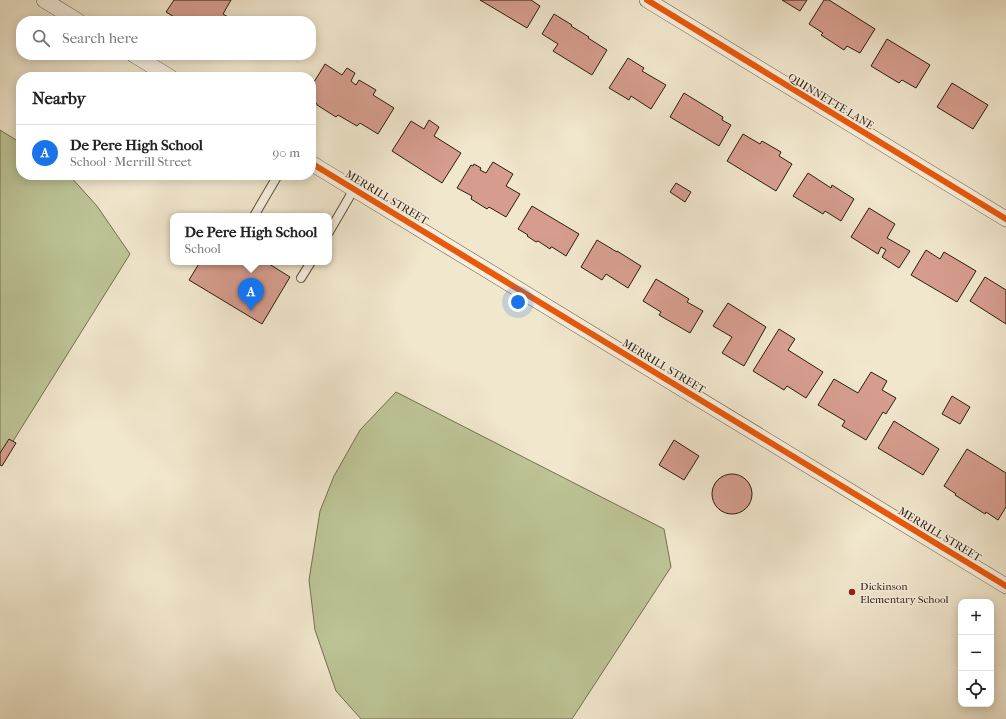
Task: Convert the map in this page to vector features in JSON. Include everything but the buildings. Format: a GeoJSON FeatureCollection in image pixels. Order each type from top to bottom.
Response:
{"type":"FeatureCollection","features":[{"type":"Feature","properties":{"kind":"street"},"geometry":{"type":"LineString","coordinates":[[44,0],[70,16]]}},
{"type":"Feature","properties":{"kind":"street","name":"QUINNETTE LANE"},"geometry":{"type":"LineString","coordinates":[[647,0],[1006,219]]}},
{"type":"Feature","properties":{"kind":"street"},"geometry":{"type":"LineString","coordinates":[[142,60],[162,72]]}},
{"type":"Feature","properties":{"kind":"street","name":"MERRILL STREET"},"geometry":{"type":"LineString","coordinates":[[316,166],[1006,586]]}},
{"type":"Feature","properties":{"kind":"lane"},"geometry":{"type":"LineString","coordinates":[[256,213],[275,180]]}},
{"type":"Feature","properties":{"kind":"lane"},"geometry":{"type":"LineString","coordinates":[[332,227],[354,189]]}},
{"type":"Feature","properties":{"kind":"lane"},"geometry":{"type":"LineString","coordinates":[[302,278],[309,265]]}},
{"type":"Feature","properties":{"kind":"green space"},"geometry":{"type":"Polygon","coordinates":[[[0,130],[16,140],[16,180],[74,180],[97,206],[130,254],[0,462],[0,130]]]}},
{"type":"Feature","properties":{"kind":"green space"},"geometry":{"type":"Polygon","coordinates":[[[396,392],[664,529],[671,567],[572,719],[361,719],[336,691],[315,630],[309,580],[320,511],[334,476],[360,430],[396,392]]]}},
{"type":"Feature","properties":{"kind":"cycle path"},"geometry":{"type":"LineString","coordinates":[[647,0],[1006,219]]}},
{"type":"Feature","properties":{"kind":"cycle path"},"geometry":{"type":"LineString","coordinates":[[316,166],[1006,586]]}},
{"type":"Feature","properties":{"kind":"place","name":"De Pere High School"},"geometry":{"type":"Point","coordinates":[251,311]}},
{"type":"Feature","properties":{"kind":"place","name":"Dickinson Elementary School"},"geometry":{"type":"Point","coordinates":[852,592]}}]}
